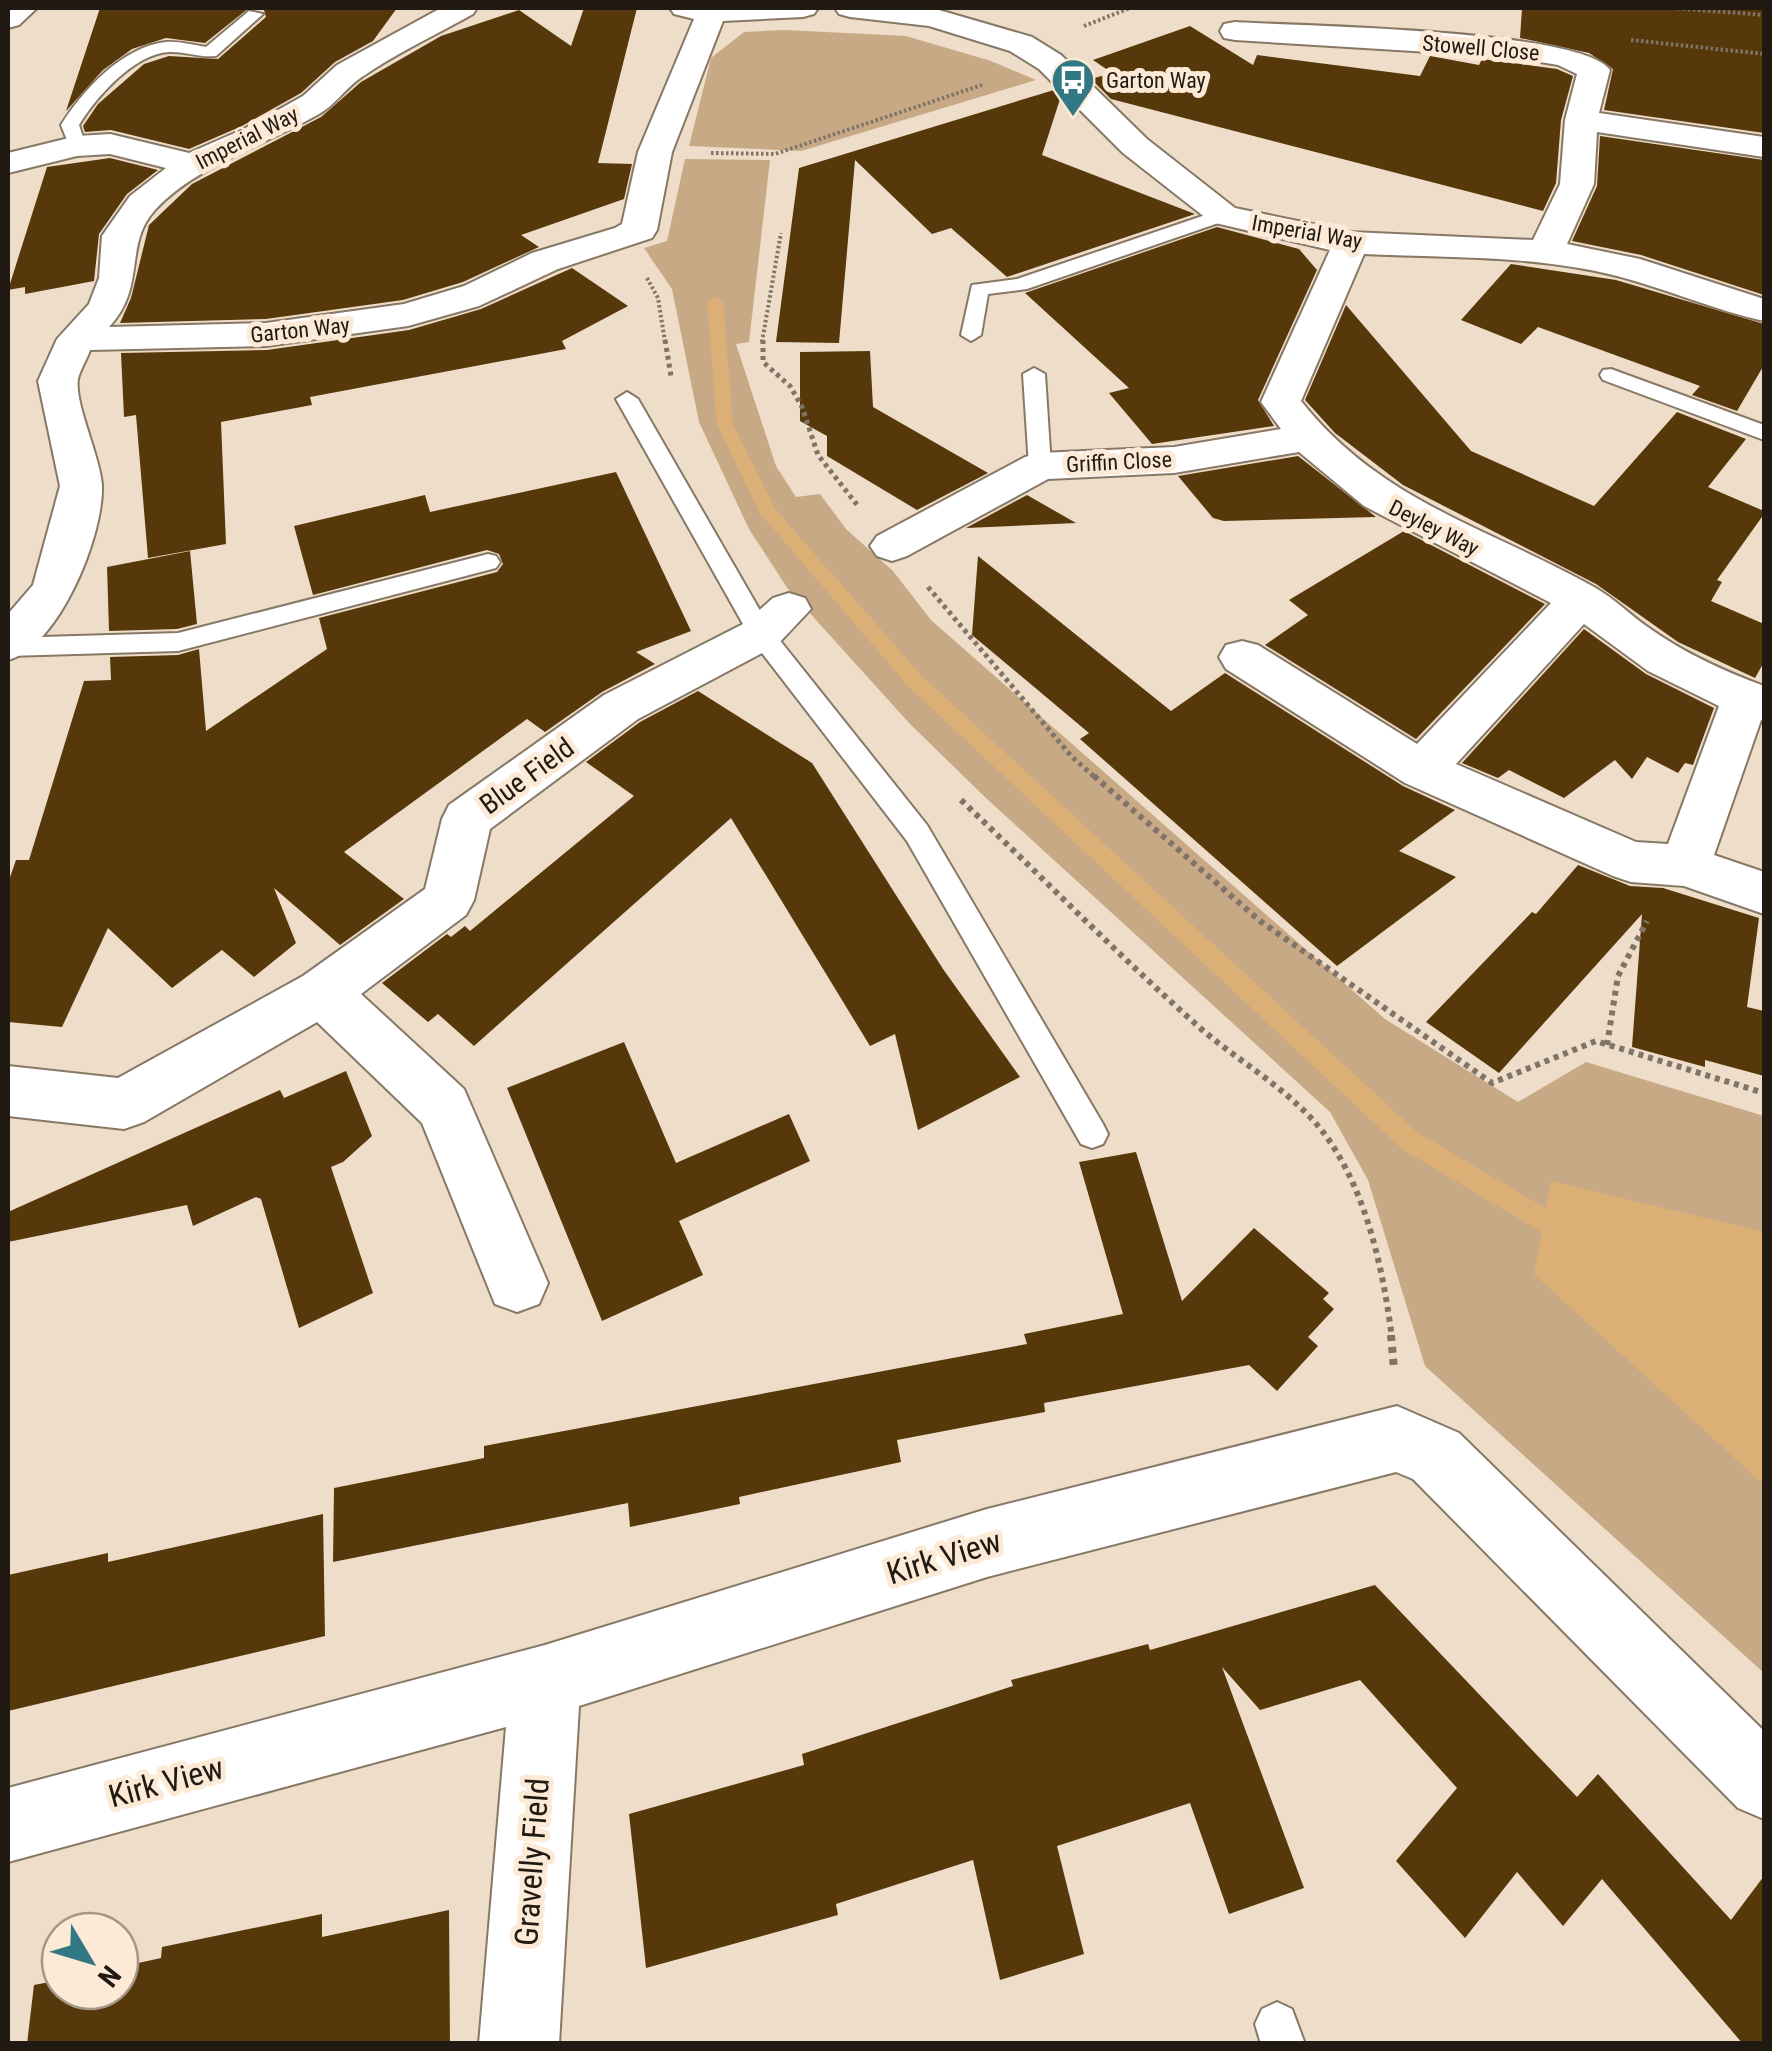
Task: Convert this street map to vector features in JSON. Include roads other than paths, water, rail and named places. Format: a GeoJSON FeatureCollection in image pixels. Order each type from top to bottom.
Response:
{"type":"FeatureCollection","features":[{"type":"Feature","properties":{"kind":"street"},"geometry":{"type":"LineString","coordinates":[[8,19],[22,8]]}},
{"type":"Feature","properties":{"kind":"street","name":"Imperial Way"},"geometry":{"type":"LineString","coordinates":[[8,646],[53,590],[68,551],[82,486],[58,381],[76,339],[106,308],[117,278],[120,236],[142,204],[192,164],[256,136],[314,103],[348,72],[462,8]]}},
{"type":"Feature","properties":{"kind":"street"},"geometry":{"type":"LineString","coordinates":[[698,10],[804,8]]}},
{"type":"Feature","properties":{"kind":"street","name":"Imperial Way"},"geometry":{"type":"LineString","coordinates":[[850,8],[935,12],[1004,36],[1050,62],[1134,146],[1222,215],[1351,243],[1546,250],[1627,267],[1764,310]]}},
{"type":"Feature","properties":{"kind":"street","name":"Garton Way"},"geometry":{"type":"LineString","coordinates":[[76,339],[286,336],[380,320],[455,302],[545,262],[639,230],[654,152],[698,10]]}},
{"type":"Feature","properties":{"kind":"street","name":"Stowell Close"},"geometry":{"type":"LineString","coordinates":[[1235,31],[1511,48],[1566,57],[1594,70],[1581,120],[1576,184],[1546,250]]}},
{"type":"Feature","properties":{"kind":"street"},"geometry":{"type":"LineString","coordinates":[[1581,120],[1764,146]]}},
{"type":"Feature","properties":{"kind":"street"},"geometry":{"type":"LineString","coordinates":[[8,162],[77,146],[110,144],[192,164]]}},
{"type":"Feature","properties":{"kind":"street","name":"Deyley Way"},"geometry":{"type":"LineString","coordinates":[[1351,243],[1281,402],[1305,438],[1385,504],[1581,599],[1636,642],[1716,687],[1755,700]]}},
{"type":"Feature","properties":{"kind":"street","name":"Griffin Close"},"geometry":{"type":"LineString","coordinates":[[892,546],[1040,466],[1174,460],[1305,438]]}},
{"type":"Feature","properties":{"kind":"street"},"geometry":{"type":"LineString","coordinates":[[1422,770],[1581,599]]}},
{"type":"Feature","properties":{"kind":"street","name":"Blue Field"},"geometry":{"type":"LineString","coordinates":[[8,1091],[124,1104],[322,992],[448,900],[467,820],[621,708],[775,621]]}},
{"type":"Feature","properties":{"kind":"street"},"geometry":{"type":"LineString","coordinates":[[1242,657],[1422,770],[1630,862],[1677,865],[1764,893]]}},
{"type":"Feature","properties":{"kind":"street"},"geometry":{"type":"LineString","coordinates":[[1677,865],[1755,700]]}},
{"type":"Feature","properties":{"kind":"street"},"geometry":{"type":"LineString","coordinates":[[322,992],[444,1106],[517,1282]]}},
{"type":"Feature","properties":{"kind":"street","name":"Kirk View"},"geometry":{"type":"LineString","coordinates":[[8,1825],[545,1680],[987,1542],[1396,1439],[1436,1456],[1552,1567],[1764,1782]]}},
{"type":"Feature","properties":{"kind":"street","name":"Gravelly Field"},"geometry":{"type":"LineString","coordinates":[[519,2044],[545,1680]]}},
{"type":"Feature","properties":{"kind":"lane"},"geometry":{"type":"LineString","coordinates":[[77,146],[70,125],[80,105],[142,54],[163,47],[210,52],[255,14]]}},
{"type":"Feature","properties":{"kind":"lane"},"geometry":{"type":"LineString","coordinates":[[971,336],[978,289],[1020,285],[1222,215]]}},
{"type":"Feature","properties":{"kind":"lane"},"geometry":{"type":"LineString","coordinates":[[1034,374],[1040,466]]}},
{"type":"Feature","properties":{"kind":"lane"},"geometry":{"type":"LineString","coordinates":[[1611,375],[1764,434]]}},
{"type":"Feature","properties":{"kind":"lane"},"geometry":{"type":"LineString","coordinates":[[627,399],[917,833],[1092,1134]]}},
{"type":"Feature","properties":{"kind":"lane"},"geometry":{"type":"LineString","coordinates":[[8,646],[178,642],[488,562]]}},
{"type":"Feature","properties":{"kind":"waterway"},"geometry":{"type":"LineString","coordinates":[[715,302],[725,425],[769,513],[915,681],[1410,1141],[1567,1234]]}},
{"type":"Feature","properties":{"kind":"place","name":"Garton Way"},"geometry":{"type":"Point","coordinates":[1073,118]}}]}
